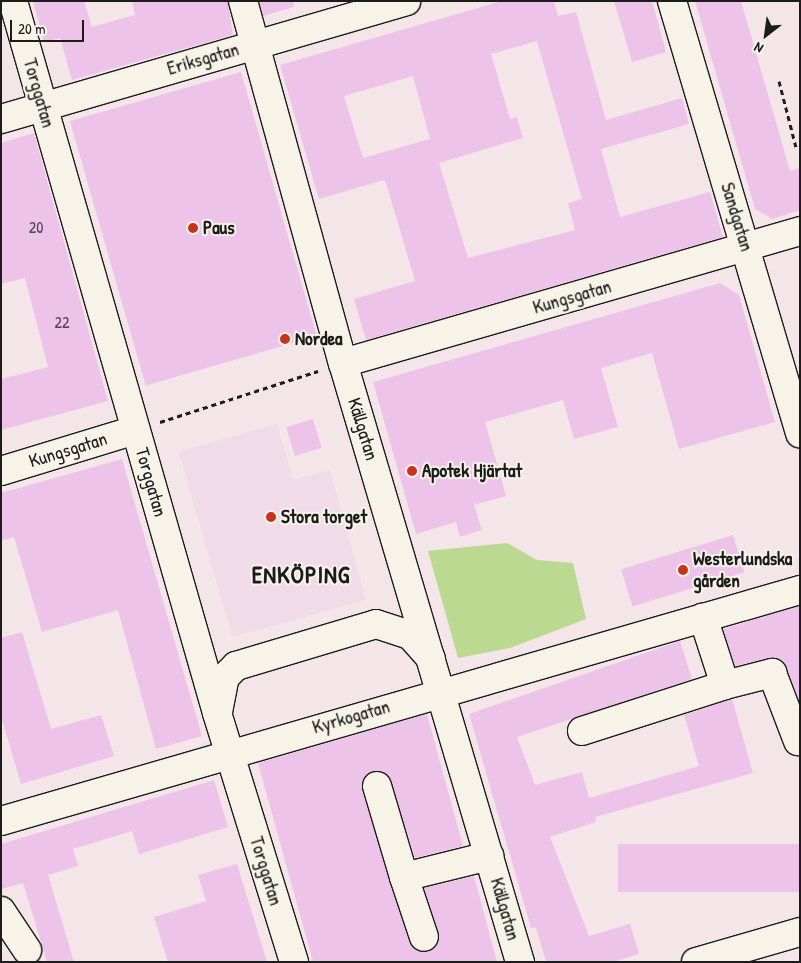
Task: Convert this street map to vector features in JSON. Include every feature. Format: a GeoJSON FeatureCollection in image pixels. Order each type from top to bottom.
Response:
{"type":"FeatureCollection","features":[{"type":"Feature","properties":{"kind":"street","name":"Torggatan"},"geometry":{"type":"LineString","coordinates":[[13,1],[229,752],[294,962]]}},
{"type":"Feature","properties":{"kind":"street","name":"Källgatan"},"geometry":{"type":"LineString","coordinates":[[243,1],[304,208],[343,363],[442,691],[520,962]]}},
{"type":"Feature","properties":{"kind":"street","name":"Eriksgatan"},"geometry":{"type":"LineString","coordinates":[[1,119],[42,105],[406,1]]}},
{"type":"Feature","properties":{"kind":"street","name":"Sandgatan"},"geometry":{"type":"LineString","coordinates":[[672,1],[800,433]]}},
{"type":"Feature","properties":{"kind":"street","name":"Kungsgatan"},"geometry":{"type":"LineString","coordinates":[[343,363],[800,230]]}},
{"type":"Feature","properties":{"kind":"street","name":"Kungsgatan"},"geometry":{"type":"LineString","coordinates":[[1,471],[135,430]]}},
{"type":"Feature","properties":{"kind":"street","name":"Kyrkogatan"},"geometry":{"type":"LineString","coordinates":[[1,821],[229,752],[800,590]]}},
{"type":"Feature","properties":{"kind":"street"},"geometry":{"type":"LineString","coordinates":[[703,617],[724,685]]}},
{"type":"Feature","properties":{"kind":"street"},"geometry":{"type":"LineString","coordinates":[[218,713],[225,677],[236,666],[376,624],[410,634],[433,661]]}},
{"type":"Feature","properties":{"kind":"street"},"geometry":{"type":"LineString","coordinates":[[582,731],[724,685],[772,673],[798,740]]}},
{"type":"Feature","properties":{"kind":"street"},"geometry":{"type":"LineString","coordinates":[[377,786],[424,937]]}},
{"type":"Feature","properties":{"kind":"street","name":"Källgatan"},"geometry":{"type":"LineString","coordinates":[[404,877],[489,856]]}},
{"type":"Feature","properties":{"kind":"street"},"geometry":{"type":"LineString","coordinates":[[1,911],[28,950]]}},
{"type":"Feature","properties":{"kind":"street"},"geometry":{"type":"LineString","coordinates":[[696,962],[800,932]]}},
{"type":"Feature","properties":{"kind":"path"},"geometry":{"type":"LineString","coordinates":[[779,81],[796,147]]}},
{"type":"Feature","properties":{"kind":"path"},"geometry":{"type":"LineString","coordinates":[[135,430],[343,363]]}},
{"type":"Feature","properties":{"kind":"shaded area"},"geometry":{"type":"Polygon","coordinates":[[[277,424],[293,480],[330,470],[366,600],[232,637],[179,452],[277,424]]]}},
{"type":"Feature","properties":{"kind":"green space"},"geometry":{"type":"Polygon","coordinates":[[[507,543],[537,560],[573,563],[586,619],[510,648],[458,658],[428,551],[507,543]]]}},
{"type":"Feature","properties":{"kind":"building"},"geometry":{"type":"Polygon","coordinates":[[[33,1],[84,1],[92,27],[135,15],[132,1],[228,1],[233,35],[72,80],[60,38],[44,42],[33,1]]]}},
{"type":"Feature","properties":{"kind":"building"},"geometry":{"type":"Polygon","coordinates":[[[259,1],[293,1],[294,7],[263,16],[259,1]]]}},
{"type":"Feature","properties":{"kind":"building"},"geometry":{"type":"Polygon","coordinates":[[[502,1],[554,1],[558,16],[576,12],[606,120],[682,98],[689,124],[601,149],[620,217],[710,192],[723,237],[366,340],[354,299],[415,281],[386,183],[384,180],[319,199],[280,65],[502,1]],[[537,41],[491,54],[510,119],[517,117],[523,138],[439,163],[468,258],[575,230],[568,203],[582,199],[537,41]],[[413,76],[344,96],[363,158],[430,139],[413,76]]]}},
{"type":"Feature","properties":{"kind":"building"},"geometry":{"type":"Polygon","coordinates":[[[614,1],[652,1],[666,52],[632,62],[614,1]]]}},
{"type":"Feature","properties":{"kind":"building"},"geometry":{"type":"Polygon","coordinates":[[[695,1],[741,1],[790,171],[800,168],[800,210],[772,219],[755,209],[695,1]]]}},
{"type":"Feature","properties":{"kind":"building","name":"Paus"},"geometry":{"type":"Polygon","coordinates":[[[241,72],[317,336],[146,385],[70,121],[241,72]]]}},
{"type":"Feature","properties":{"kind":"building"},"geometry":{"type":"Polygon","coordinates":[[[34,133],[108,401],[1,430],[1,379],[48,367],[25,278],[1,284],[1,143],[34,133]]]}},
{"type":"Feature","properties":{"kind":"building"},"geometry":{"type":"Polygon","coordinates":[[[720,283],[739,295],[775,422],[679,449],[652,353],[601,368],[618,427],[574,439],[563,400],[485,422],[506,496],[474,505],[482,530],[460,537],[456,522],[416,534],[373,382],[720,283]]]}},
{"type":"Feature","properties":{"kind":"building"},"geometry":{"type":"Polygon","coordinates":[[[313,419],[322,448],[295,456],[286,427],[313,419]]]}},
{"type":"Feature","properties":{"kind":"building"},"geometry":{"type":"Polygon","coordinates":[[[122,459],[202,736],[156,749],[118,610],[42,632],[14,537],[1,541],[1,493],[122,459]]]}},
{"type":"Feature","properties":{"kind":"building","name":"Westerlundska gården"},"geometry":{"type":"Polygon","coordinates":[[[733,535],[744,572],[633,607],[621,569],[733,535]]]}},
{"type":"Feature","properties":{"kind":"building"},"geometry":{"type":"Polygon","coordinates":[[[800,606],[799,700],[783,660],[769,658],[735,666],[723,629],[800,606]]]}},
{"type":"Feature","properties":{"kind":"building"},"geometry":{"type":"Polygon","coordinates":[[[22,632],[51,729],[101,715],[114,756],[21,784],[1,716],[1,638],[22,632]]]}},
{"type":"Feature","properties":{"kind":"building"},"geometry":{"type":"Polygon","coordinates":[[[680,641],[692,679],[517,737],[535,785],[582,772],[589,798],[699,766],[684,715],[732,699],[753,773],[595,817],[596,822],[550,837],[589,936],[630,924],[639,954],[613,962],[546,962],[536,927],[531,928],[469,714],[680,641]]]}},
{"type":"Feature","properties":{"kind":"building"},"geometry":{"type":"Polygon","coordinates":[[[427,714],[463,846],[415,858],[388,775],[372,771],[362,782],[362,790],[413,948],[429,952],[439,940],[424,888],[474,876],[497,962],[313,962],[258,763],[427,714]]]}},
{"type":"Feature","properties":{"kind":"building"},"geometry":{"type":"Polygon","coordinates":[[[214,780],[228,827],[139,854],[132,831],[73,849],[78,866],[48,875],[74,962],[47,962],[23,883],[1,889],[1,844],[214,780]]]}},
{"type":"Feature","properties":{"kind":"building"},"geometry":{"type":"Polygon","coordinates":[[[618,844],[800,844],[800,892],[618,892],[618,844]]]}},
{"type":"Feature","properties":{"kind":"building"},"geometry":{"type":"Polygon","coordinates":[[[237,864],[267,962],[168,962],[154,917],[206,901],[198,875],[237,864]]]}},
{"type":"Feature","properties":{"kind":"place","name":"Paus"},"geometry":{"type":"Point","coordinates":[193,228]}},
{"type":"Feature","properties":{"kind":"place","name":"Nordea"},"geometry":{"type":"Point","coordinates":[285,339]}},
{"type":"Feature","properties":{"kind":"place","name":"Apotek Hjärtat"},"geometry":{"type":"Point","coordinates":[412,471]}},
{"type":"Feature","properties":{"kind":"place","name":"Stora torget"},"geometry":{"type":"Point","coordinates":[271,517]}},
{"type":"Feature","properties":{"kind":"place","name":"Westerlundska gården"},"geometry":{"type":"Point","coordinates":[683,570]}},
{"type":"Feature","properties":{"kind":"district","name":"ENKÖPING"},"geometry":{"type":"Point","coordinates":[301,575]}}]}
